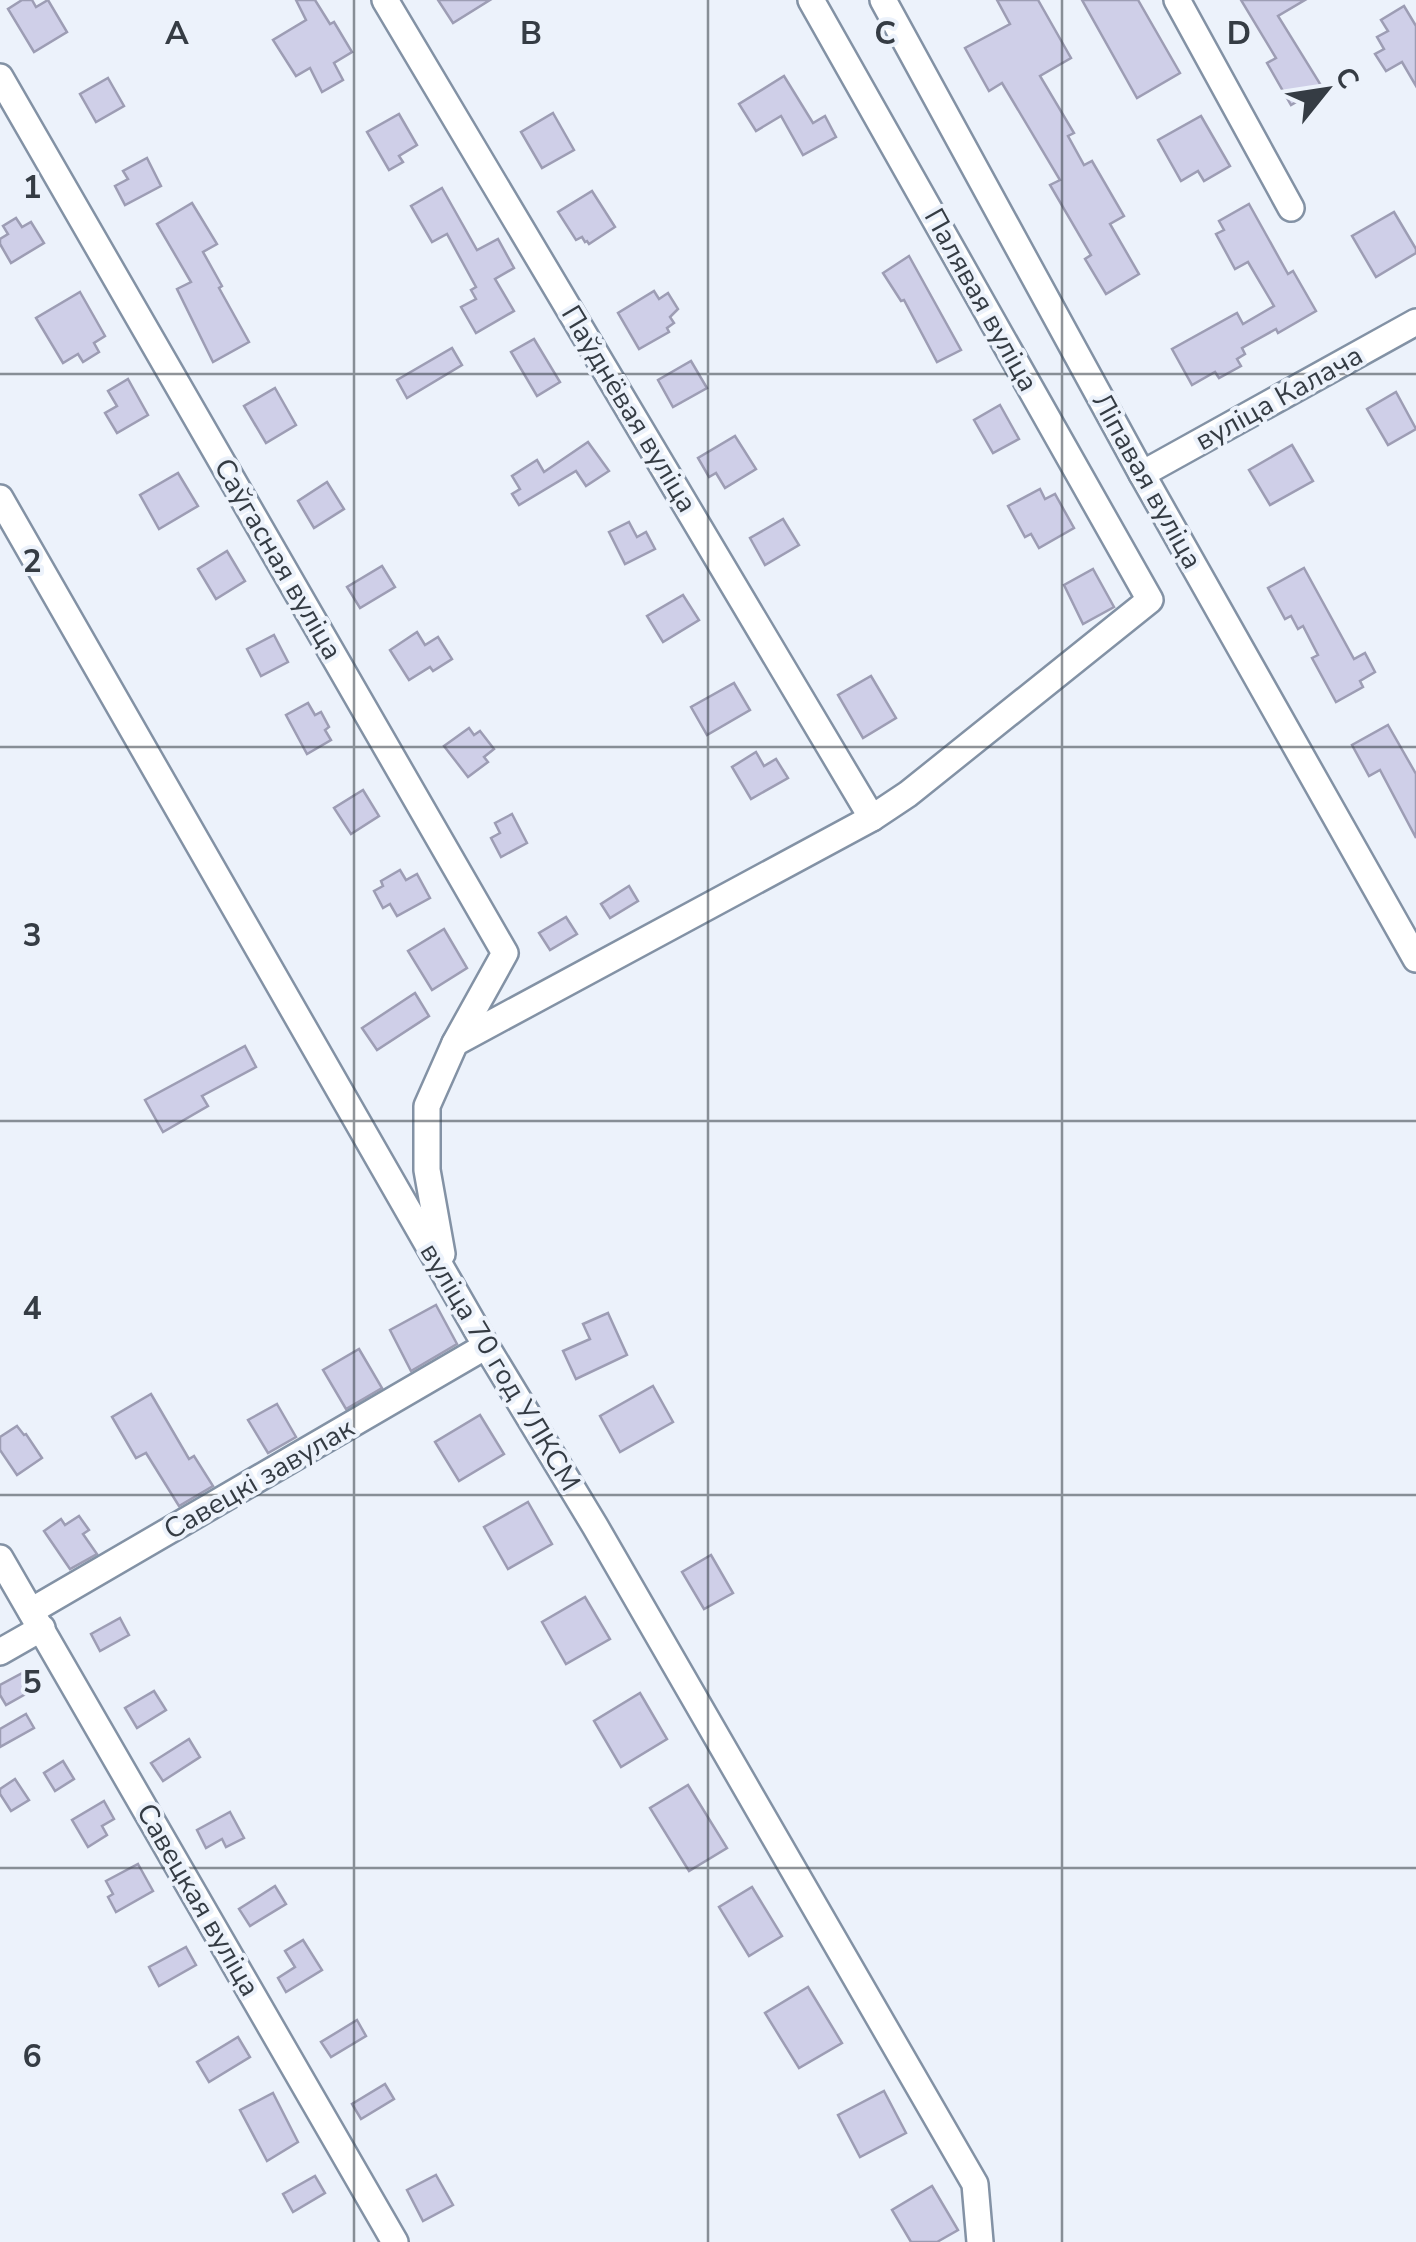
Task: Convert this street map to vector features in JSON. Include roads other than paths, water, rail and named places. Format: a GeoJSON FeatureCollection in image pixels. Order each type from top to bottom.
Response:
{"type":"FeatureCollection","features":[{"type":"Feature","properties":{"kind":"street","name":"Паўднёвая вуліца"},"geometry":{"type":"LineString","coordinates":[[386,0],[872,818]]}},
{"type":"Feature","properties":{"kind":"street","name":"Палявая вуліца"},"geometry":{"type":"LineString","coordinates":[[812,0],[1150,600],[908,794],[872,818]]}},
{"type":"Feature","properties":{"kind":"street","name":"Ліпавая вуліца"},"geometry":{"type":"LineString","coordinates":[[883,0],[1142,474],[1416,959]]}},
{"type":"Feature","properties":{"kind":"street"},"geometry":{"type":"LineString","coordinates":[[1177,0],[1291,208]]}},
{"type":"Feature","properties":{"kind":"street","name":"Саўгасная вуліца"},"geometry":{"type":"LineString","coordinates":[[0,77],[505,953],[455,1043]]}},
{"type":"Feature","properties":{"kind":"street","name":"вуліца Калача"},"geometry":{"type":"LineString","coordinates":[[1142,474],[1416,322]]}},
{"type":"Feature","properties":{"kind":"street","name":"вуліца 70 год УЛКСМ"},"geometry":{"type":"LineString","coordinates":[[0,498],[486,1346],[974,2184],[980,2242]]}},
{"type":"Feature","properties":{"kind":"street"},"geometry":{"type":"LineString","coordinates":[[447,1278],[427,1170],[427,1106],[455,1043],[872,818]]}},
{"type":"Feature","properties":{"kind":"street","name":"Савецкі завулак"},"geometry":{"type":"LineString","coordinates":[[0,1652],[36,1620],[486,1346]]}},
{"type":"Feature","properties":{"kind":"street","name":"Савецкая вуліца"},"geometry":{"type":"LineString","coordinates":[[0,1558],[395,2242]]}}]}
